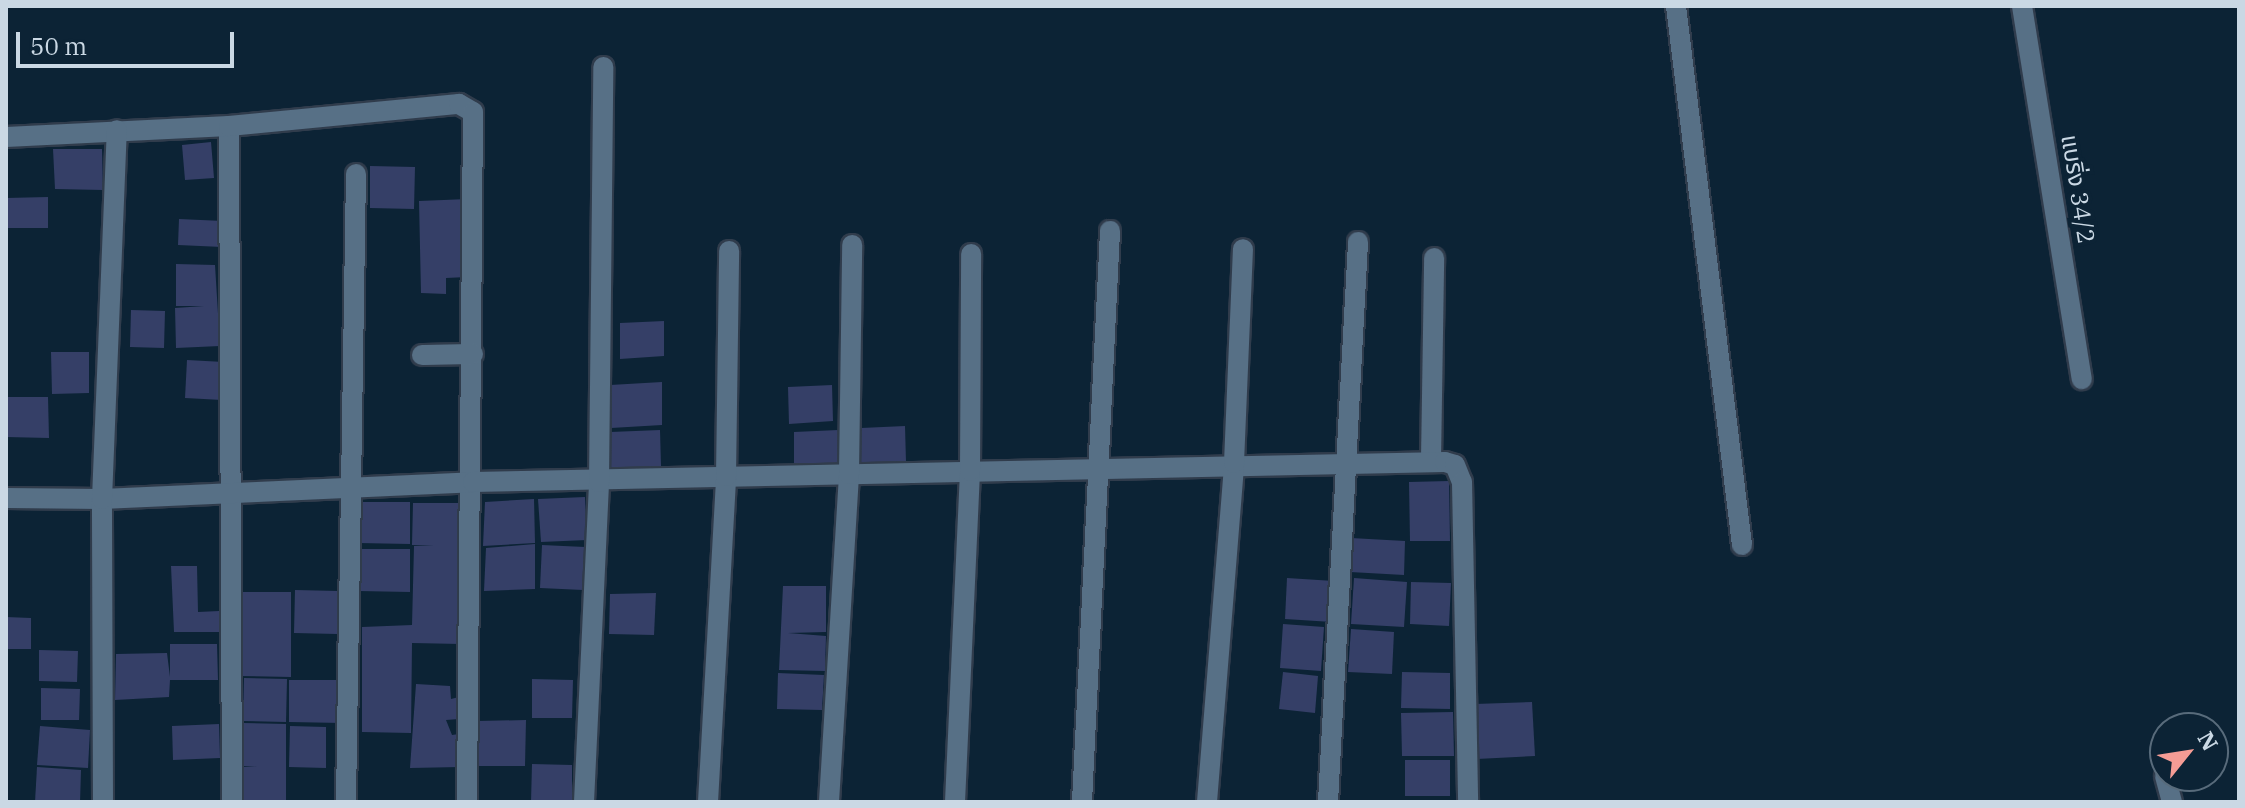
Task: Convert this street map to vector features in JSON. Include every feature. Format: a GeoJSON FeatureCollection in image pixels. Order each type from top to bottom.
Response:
{"type":"FeatureCollection","features":[{"type":"Feature","properties":{"kind":"street"},"geometry":{"type":"LineString","coordinates":[[1676,6],[1742,545]]}},
{"type":"Feature","properties":{"kind":"street","name":"แบริ่ง 34/2"},"geometry":{"type":"LineString","coordinates":[[2022,6],[2082,379]]}},
{"type":"Feature","properties":{"kind":"street"},"geometry":{"type":"LineString","coordinates":[[584,802],[599,482],[603,67]]}},
{"type":"Feature","properties":{"kind":"street"},"geometry":{"type":"LineString","coordinates":[[6,137],[229,126],[466,105],[476,125],[467,802]]}},
{"type":"Feature","properties":{"kind":"street"},"geometry":{"type":"LineString","coordinates":[[229,126],[227,494],[232,802]]}},
{"type":"Feature","properties":{"kind":"street"},"geometry":{"type":"LineString","coordinates":[[103,802],[102,499],[117,130]]}},
{"type":"Feature","properties":{"kind":"street"},"geometry":{"type":"LineString","coordinates":[[346,802],[356,174]]}},
{"type":"Feature","properties":{"kind":"street"},"geometry":{"type":"LineString","coordinates":[[1082,802],[1102,469],[1110,231]]}},
{"type":"Feature","properties":{"kind":"street"},"geometry":{"type":"LineString","coordinates":[[1328,802],[1349,461],[1358,242]]}},
{"type":"Feature","properties":{"kind":"street"},"geometry":{"type":"LineString","coordinates":[[829,802],[849,474],[852,245]]}},
{"type":"Feature","properties":{"kind":"street"},"geometry":{"type":"LineString","coordinates":[[1207,802],[1234,463],[1243,249]]}},
{"type":"Feature","properties":{"kind":"street"},"geometry":{"type":"LineString","coordinates":[[708,802],[726,476],[729,251]]}},
{"type":"Feature","properties":{"kind":"street"},"geometry":{"type":"LineString","coordinates":[[955,802],[970,471],[971,254]]}},
{"type":"Feature","properties":{"kind":"street"},"geometry":{"type":"LineString","coordinates":[[1431,460],[1434,258]]}},
{"type":"Feature","properties":{"kind":"street"},"geometry":{"type":"LineString","coordinates":[[422,355],[473,354]]}},
{"type":"Feature","properties":{"kind":"street"},"geometry":{"type":"LineString","coordinates":[[6,498],[102,499],[473,482],[599,482],[726,476],[1431,460],[1455,465],[1462,482],[1468,802]]}},
{"type":"Feature","properties":{"kind":"building"},"geometry":{"type":"Polygon","coordinates":[[[211,142],[214,178],[185,180],[182,145],[211,142]]]}},
{"type":"Feature","properties":{"kind":"building"},"geometry":{"type":"Polygon","coordinates":[[[53,149],[102,149],[103,190],[55,189],[53,149]]]}},
{"type":"Feature","properties":{"kind":"building"},"geometry":{"type":"Polygon","coordinates":[[[370,166],[415,167],[414,209],[370,208],[370,166]]]}},
{"type":"Feature","properties":{"kind":"building"},"geometry":{"type":"Polygon","coordinates":[[[48,197],[48,228],[6,228],[6,198],[48,197]]]}},
{"type":"Feature","properties":{"kind":"building"},"geometry":{"type":"Polygon","coordinates":[[[468,199],[467,277],[446,278],[446,294],[421,293],[419,201],[468,199]]]}},
{"type":"Feature","properties":{"kind":"building"},"geometry":{"type":"Polygon","coordinates":[[[179,219],[223,221],[222,247],[178,245],[179,219]]]}},
{"type":"Feature","properties":{"kind":"building"},"geometry":{"type":"Polygon","coordinates":[[[176,264],[215,265],[220,346],[176,348],[175,308],[204,306],[176,306],[176,264]]]}},
{"type":"Feature","properties":{"kind":"building"},"geometry":{"type":"Polygon","coordinates":[[[131,310],[165,311],[164,348],[130,347],[131,310]]]}},
{"type":"Feature","properties":{"kind":"building"},"geometry":{"type":"Polygon","coordinates":[[[664,321],[664,356],[620,359],[620,323],[664,321]]]}},
{"type":"Feature","properties":{"kind":"building"},"geometry":{"type":"Polygon","coordinates":[[[51,352],[89,352],[89,393],[52,394],[51,352]]]}},
{"type":"Feature","properties":{"kind":"building"},"geometry":{"type":"Polygon","coordinates":[[[187,360],[224,362],[222,400],[185,398],[187,360]]]}},
{"type":"Feature","properties":{"kind":"building"},"geometry":{"type":"Polygon","coordinates":[[[662,382],[662,425],[611,428],[610,385],[662,382]]]}},
{"type":"Feature","properties":{"kind":"building"},"geometry":{"type":"Polygon","coordinates":[[[832,385],[833,421],[789,424],[788,387],[832,385]]]}},
{"type":"Feature","properties":{"kind":"building"},"geometry":{"type":"Polygon","coordinates":[[[6,397],[48,397],[49,438],[6,437],[6,397]]]}},
{"type":"Feature","properties":{"kind":"building"},"geometry":{"type":"Polygon","coordinates":[[[905,426],[906,462],[861,464],[861,428],[905,426]]]}},
{"type":"Feature","properties":{"kind":"building"},"geometry":{"type":"Polygon","coordinates":[[[660,430],[661,466],[611,472],[610,432],[660,430]]]}},
{"type":"Feature","properties":{"kind":"building"},"geometry":{"type":"Polygon","coordinates":[[[838,430],[838,466],[794,468],[794,432],[838,430]]]}},
{"type":"Feature","properties":{"kind":"building"},"geometry":{"type":"Polygon","coordinates":[[[1449,481],[1450,541],[1410,541],[1409,482],[1449,481]]]}},
{"type":"Feature","properties":{"kind":"building"},"geometry":{"type":"Polygon","coordinates":[[[585,497],[587,540],[541,542],[538,499],[585,497]]]}},
{"type":"Feature","properties":{"kind":"building"},"geometry":{"type":"Polygon","coordinates":[[[534,499],[535,543],[483,546],[485,502],[534,499]]]}},
{"type":"Feature","properties":{"kind":"building"},"geometry":{"type":"Polygon","coordinates":[[[358,502],[410,502],[410,544],[358,543],[358,502]]]}},
{"type":"Feature","properties":{"kind":"building"},"geometry":{"type":"Polygon","coordinates":[[[413,503],[465,503],[461,644],[412,643],[411,733],[362,732],[362,627],[412,625],[414,546],[434,546],[412,545],[413,503]]]}},
{"type":"Feature","properties":{"kind":"building"},"geometry":{"type":"Polygon","coordinates":[[[1351,538],[1405,541],[1404,575],[1350,572],[1351,538]]]}},
{"type":"Feature","properties":{"kind":"building"},"geometry":{"type":"Polygon","coordinates":[[[535,544],[535,589],[484,591],[486,548],[535,544]]]}},
{"type":"Feature","properties":{"kind":"building"},"geometry":{"type":"Polygon","coordinates":[[[542,545],[585,547],[583,590],[540,588],[542,545]]]}},
{"type":"Feature","properties":{"kind":"building"},"geometry":{"type":"Polygon","coordinates":[[[358,549],[410,549],[410,592],[358,591],[358,549]]]}},
{"type":"Feature","properties":{"kind":"building"},"geometry":{"type":"Polygon","coordinates":[[[171,566],[197,566],[198,612],[219,611],[219,632],[174,632],[171,566]]]}},
{"type":"Feature","properties":{"kind":"building"},"geometry":{"type":"Polygon","coordinates":[[[1287,578],[1334,581],[1332,622],[1285,619],[1287,578]]]}},
{"type":"Feature","properties":{"kind":"building"},"geometry":{"type":"Polygon","coordinates":[[[1354,578],[1407,582],[1404,627],[1351,624],[1354,578]]]}},
{"type":"Feature","properties":{"kind":"building"},"geometry":{"type":"Polygon","coordinates":[[[1411,582],[1451,583],[1449,626],[1410,624],[1411,582]]]}},
{"type":"Feature","properties":{"kind":"building"},"geometry":{"type":"Polygon","coordinates":[[[783,586],[826,586],[826,632],[788,633],[826,636],[825,671],[779,670],[783,586]]]}},
{"type":"Feature","properties":{"kind":"building"},"geometry":{"type":"Polygon","coordinates":[[[295,590],[338,591],[337,634],[294,633],[295,590]]]}},
{"type":"Feature","properties":{"kind":"building"},"geometry":{"type":"Polygon","coordinates":[[[239,592],[291,592],[291,677],[239,676],[239,592]]]}},
{"type":"Feature","properties":{"kind":"building"},"geometry":{"type":"Polygon","coordinates":[[[656,593],[654,635],[609,634],[610,594],[656,593]]]}},
{"type":"Feature","properties":{"kind":"building"},"geometry":{"type":"Polygon","coordinates":[[[6,617],[31,618],[31,649],[6,649],[6,617]]]}},
{"type":"Feature","properties":{"kind":"building"},"geometry":{"type":"Polygon","coordinates":[[[1283,624],[1324,627],[1321,671],[1280,668],[1283,624]]]}},
{"type":"Feature","properties":{"kind":"building"},"geometry":{"type":"Polygon","coordinates":[[[1351,629],[1394,632],[1392,674],[1348,672],[1351,629]]]}},
{"type":"Feature","properties":{"kind":"building"},"geometry":{"type":"Polygon","coordinates":[[[170,644],[217,644],[218,680],[170,680],[169,697],[115,700],[116,654],[167,653],[170,677],[170,644]]]}},
{"type":"Feature","properties":{"kind":"building"},"geometry":{"type":"Polygon","coordinates":[[[39,650],[78,651],[77,682],[39,681],[39,650]]]}},
{"type":"Feature","properties":{"kind":"building"},"geometry":{"type":"Polygon","coordinates":[[[1283,672],[1318,676],[1315,713],[1279,709],[1283,672]]]}},
{"type":"Feature","properties":{"kind":"building"},"geometry":{"type":"Polygon","coordinates":[[[1402,672],[1450,673],[1450,709],[1401,708],[1402,672]]]}},
{"type":"Feature","properties":{"kind":"building"},"geometry":{"type":"Polygon","coordinates":[[[778,673],[824,675],[822,710],[777,709],[778,673]]]}},
{"type":"Feature","properties":{"kind":"building"},"geometry":{"type":"Polygon","coordinates":[[[244,678],[287,679],[286,722],[243,721],[244,678]]]}},
{"type":"Feature","properties":{"kind":"building"},"geometry":{"type":"Polygon","coordinates":[[[532,679],[573,680],[572,718],[532,718],[532,679]]]}},
{"type":"Feature","properties":{"kind":"building"},"geometry":{"type":"Polygon","coordinates":[[[289,680],[341,680],[342,723],[289,722],[289,680]]]}},
{"type":"Feature","properties":{"kind":"building"},"geometry":{"type":"Polygon","coordinates":[[[416,684],[450,686],[451,699],[459,697],[459,719],[446,720],[452,735],[459,734],[460,767],[410,768],[416,684]]]}},
{"type":"Feature","properties":{"kind":"building"},"geometry":{"type":"Polygon","coordinates":[[[41,688],[80,689],[79,720],[41,720],[41,688]]]}},
{"type":"Feature","properties":{"kind":"building"},"geometry":{"type":"Polygon","coordinates":[[[1532,702],[1535,756],[1477,759],[1475,704],[1532,702]]]}},
{"type":"Feature","properties":{"kind":"building"},"geometry":{"type":"Polygon","coordinates":[[[1453,712],[1454,756],[1402,756],[1401,713],[1453,712]]]}},
{"type":"Feature","properties":{"kind":"building"},"geometry":{"type":"Polygon","coordinates":[[[526,720],[525,766],[478,766],[478,721],[526,720]]]}},
{"type":"Feature","properties":{"kind":"building"},"geometry":{"type":"Polygon","coordinates":[[[243,723],[286,724],[286,802],[242,802],[241,767],[257,767],[242,766],[243,723]]]}},
{"type":"Feature","properties":{"kind":"building"},"geometry":{"type":"Polygon","coordinates":[[[219,724],[220,758],[173,760],[172,726],[219,724]]]}},
{"type":"Feature","properties":{"kind":"building"},"geometry":{"type":"Polygon","coordinates":[[[40,726],[90,730],[88,768],[37,765],[40,726]]]}},
{"type":"Feature","properties":{"kind":"building"},"geometry":{"type":"Polygon","coordinates":[[[290,726],[326,727],[326,768],[289,767],[290,726]]]}},
{"type":"Feature","properties":{"kind":"building"},"geometry":{"type":"Polygon","coordinates":[[[1405,760],[1450,760],[1450,796],[1405,796],[1405,760]]]}},
{"type":"Feature","properties":{"kind":"building"},"geometry":{"type":"Polygon","coordinates":[[[532,764],[572,765],[572,802],[531,802],[532,764]]]}},
{"type":"Feature","properties":{"kind":"building"},"geometry":{"type":"Polygon","coordinates":[[[37,767],[81,770],[80,802],[35,802],[37,767]]]}}]}
